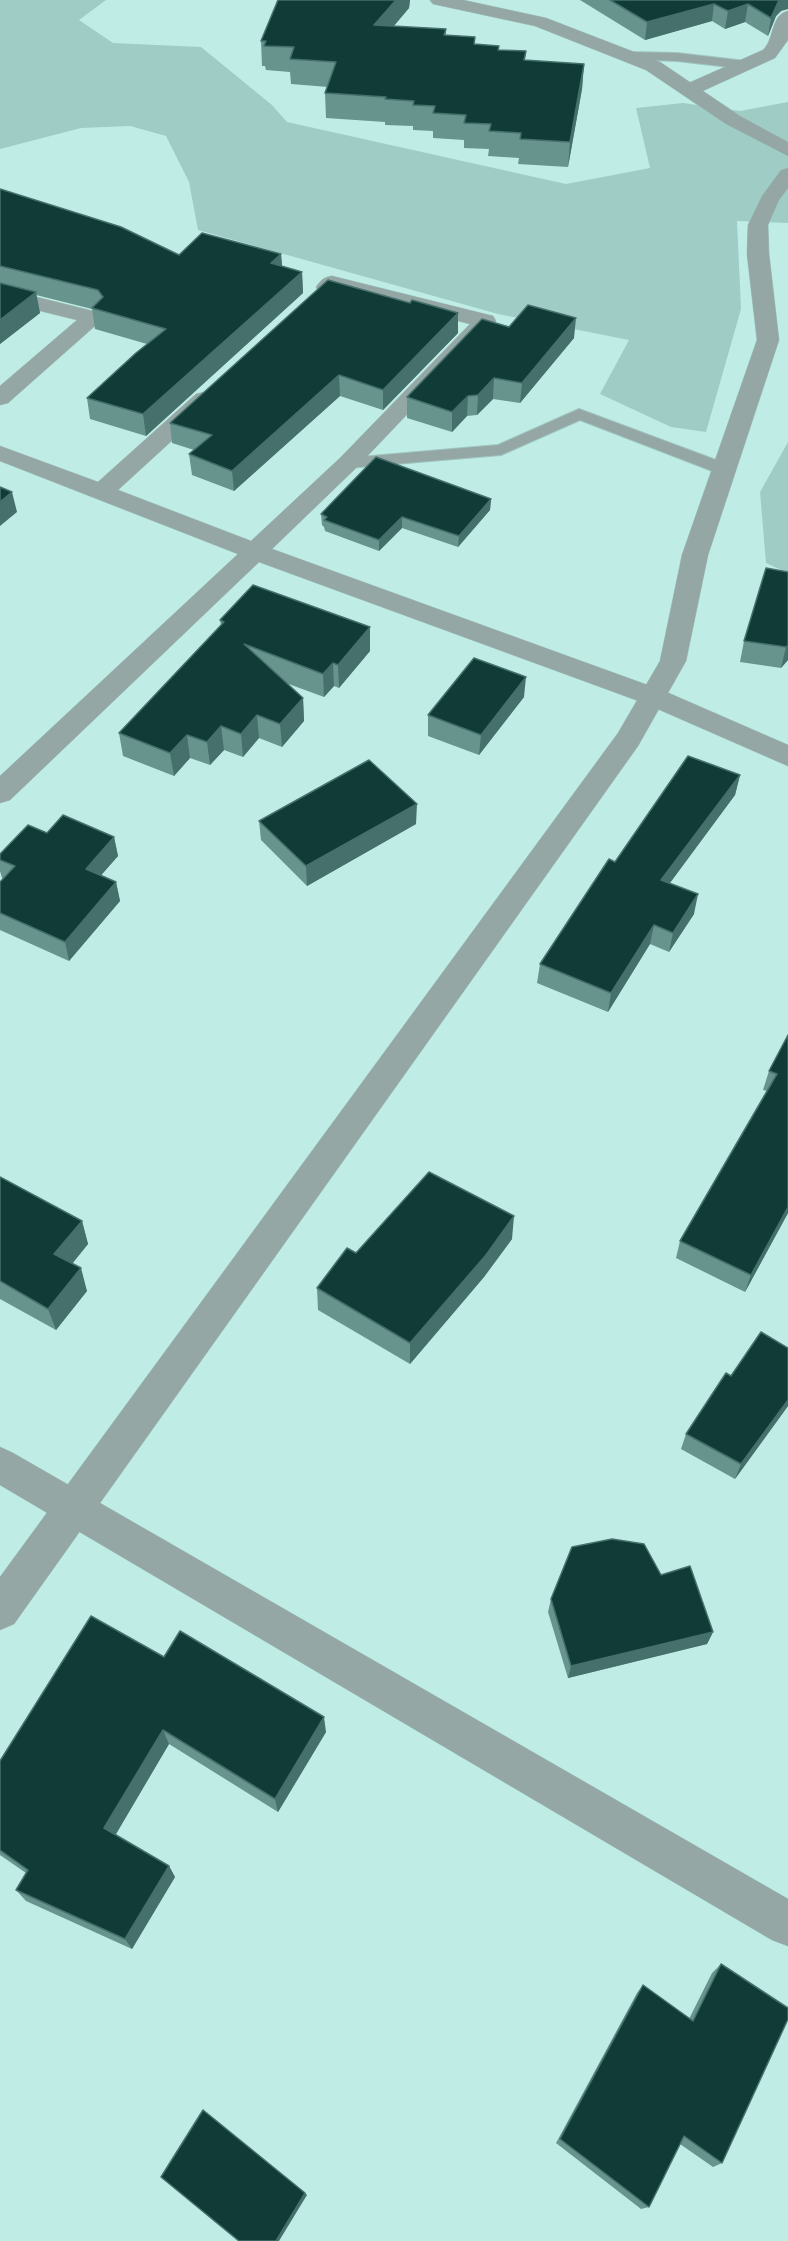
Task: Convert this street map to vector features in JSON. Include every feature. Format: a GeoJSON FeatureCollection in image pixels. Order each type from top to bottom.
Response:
{"type":"FeatureCollection","features":[{"type":"Feature","properties":{"kind":"street"},"geometry":{"type":"LineString","coordinates":[[439,0],[540,22],[632,56],[664,71],[733,120],[788,150]]}},
{"type":"Feature","properties":{"kind":"street"},"geometry":{"type":"LineString","coordinates":[[688,90],[746,64],[777,47],[783,34],[782,25],[788,16]]}},
{"type":"Feature","properties":{"kind":"street"},"geometry":{"type":"LineString","coordinates":[[0,1611],[628,739],[654,697],[673,661],[695,555],[726,470],[768,340],[758,254],[758,225],[769,200],[788,174]]}},
{"type":"Feature","properties":{"kind":"street"},"geometry":{"type":"LineString","coordinates":[[0,793],[348,463],[485,321],[332,282],[307,305]]}},
{"type":"Feature","properties":{"kind":"street"},"geometry":{"type":"LineString","coordinates":[[0,294],[93,318],[0,398]]}},
{"type":"Feature","properties":{"kind":"street"},"geometry":{"type":"LineString","coordinates":[[101,492],[221,383]]}},
{"type":"Feature","properties":{"kind":"street"},"geometry":{"type":"LineString","coordinates":[[0,453],[254,551],[654,697],[788,756]]}},
{"type":"Feature","properties":{"kind":"street"},"geometry":{"type":"LineString","coordinates":[[0,1465],[788,1924]]}},
{"type":"Feature","properties":{"kind":"lane"},"geometry":{"type":"LineString","coordinates":[[632,56],[677,57],[746,64]]}},
{"type":"Feature","properties":{"kind":"lane"},"geometry":{"type":"LineString","coordinates":[[348,463],[501,450],[579,414],[726,470]]}},
{"type":"Feature","properties":{"kind":"green space"},"geometry":{"type":"Polygon","coordinates":[[[0,0],[106,0],[79,20],[113,43],[201,47],[272,105],[287,122],[566,184],[650,168],[636,108],[683,103],[740,111],[788,102],[788,223],[737,221],[741,309],[706,432],[671,427],[600,394],[629,340],[498,314],[198,230],[189,182],[166,136],[130,126],[81,128],[0,149],[0,0]]]}},
{"type":"Feature","properties":{"kind":"green space"},"geometry":{"type":"Polygon","coordinates":[[[788,442],[788,573],[766,563],[760,492],[788,442]]]}},
{"type":"Feature","properties":{"kind":"building"},"geometry":{"type":"Polygon","coordinates":[[[278,0],[396,0],[374,25],[446,29],[444,35],[475,37],[474,44],[499,46],[498,50],[526,51],[524,60],[584,64],[570,142],[520,139],[521,133],[489,131],[491,124],[464,123],[466,115],[433,113],[435,106],[413,105],[414,101],[325,93],[336,62],[290,59],[294,47],[264,46],[266,41],[261,41],[278,0]]]}},
{"type":"Feature","properties":{"kind":"building"},"geometry":{"type":"Polygon","coordinates":[[[610,0],[779,0],[771,18],[748,4],[728,11],[714,4],[647,22],[610,0]]]}},
{"type":"Feature","properties":{"kind":"building"},"geometry":{"type":"Polygon","coordinates":[[[0,189],[121,227],[179,255],[202,233],[281,254],[271,263],[302,272],[143,414],[87,398],[166,329],[92,308],[103,297],[98,290],[0,266],[0,189]]]}},
{"type":"Feature","properties":{"kind":"building"},"geometry":{"type":"Polygon","coordinates":[[[328,280],[410,303],[412,300],[458,313],[383,390],[339,375],[232,471],[189,454],[212,435],[170,423],[328,280]]]}},
{"type":"Feature","properties":{"kind":"building"},"geometry":{"type":"Polygon","coordinates":[[[0,283],[36,292],[0,320],[0,283]]]}},
{"type":"Feature","properties":{"kind":"building"},"geometry":{"type":"Polygon","coordinates":[[[528,305],[576,318],[522,383],[494,378],[478,395],[468,396],[452,412],[407,397],[482,319],[509,327],[528,305]]]}},
{"type":"Feature","properties":{"kind":"building"},"geometry":{"type":"Polygon","coordinates":[[[376,457],[491,499],[459,536],[402,517],[379,540],[324,520],[327,517],[321,514],[376,457]]]}},
{"type":"Feature","properties":{"kind":"building"},"geometry":{"type":"Polygon","coordinates":[[[0,487],[12,492],[0,502],[0,487]]]}},
{"type":"Feature","properties":{"kind":"building"},"geometry":{"type":"Polygon","coordinates":[[[766,568],[788,572],[788,645],[786,647],[744,641],[766,568]]]}},
{"type":"Feature","properties":{"kind":"building"},"geometry":{"type":"Polygon","coordinates":[[[253,585],[370,627],[338,665],[333,663],[323,674],[244,644],[303,698],[280,724],[257,715],[241,734],[221,726],[207,742],[187,735],[170,753],[119,733],[224,622],[220,620],[253,585]]]}},
{"type":"Feature","properties":{"kind":"building"},"geometry":{"type":"Polygon","coordinates":[[[474,658],[526,677],[481,735],[428,715],[474,658]]]}},
{"type":"Feature","properties":{"kind":"building"},"geometry":{"type":"Polygon","coordinates":[[[688,756],[740,775],[661,880],[698,894],[673,933],[654,925],[611,993],[540,964],[609,859],[615,862],[688,756]]]}},
{"type":"Feature","properties":{"kind":"building"},"geometry":{"type":"Polygon","coordinates":[[[369,760],[417,804],[306,866],[259,821],[369,760]]]}},
{"type":"Feature","properties":{"kind":"building"},"geometry":{"type":"Polygon","coordinates":[[[63,815],[114,837],[86,869],[116,882],[65,942],[0,913],[0,882],[15,866],[0,860],[0,854],[28,825],[47,833],[63,815]]]}},
{"type":"Feature","properties":{"kind":"building"},"geometry":{"type":"Polygon","coordinates":[[[788,1035],[788,1207],[751,1275],[680,1241],[777,1074],[769,1071],[788,1035]]]}},
{"type":"Feature","properties":{"kind":"building"},"geometry":{"type":"Polygon","coordinates":[[[429,1172],[514,1216],[486,1255],[410,1343],[317,1288],[347,1248],[356,1253],[429,1172]]]}},
{"type":"Feature","properties":{"kind":"building"},"geometry":{"type":"Polygon","coordinates":[[[0,1177],[82,1221],[54,1254],[81,1268],[48,1309],[0,1281],[0,1177]]]}},
{"type":"Feature","properties":{"kind":"building"},"geometry":{"type":"Polygon","coordinates":[[[761,1332],[788,1348],[788,1400],[741,1464],[686,1434],[726,1373],[731,1376],[761,1332]]]}},
{"type":"Feature","properties":{"kind":"building"},"geometry":{"type":"Polygon","coordinates":[[[612,1539],[644,1544],[661,1575],[690,1566],[713,1632],[571,1666],[551,1599],[572,1547],[612,1539]]]}},
{"type":"Feature","properties":{"kind":"building"},"geometry":{"type":"Polygon","coordinates":[[[91,1616],[164,1657],[180,1631],[324,1717],[275,1799],[163,1730],[104,1828],[169,1866],[125,1939],[16,1890],[28,1870],[0,1850],[0,1761],[91,1616]]]}},
{"type":"Feature","properties":{"kind":"building"},"geometry":{"type":"Polygon","coordinates":[[[721,1964],[788,2008],[788,2019],[722,2163],[684,2136],[649,2207],[560,2139],[643,1985],[693,2021],[721,1964]]]}},
{"type":"Feature","properties":{"kind":"building"},"geometry":{"type":"Polygon","coordinates":[[[203,2110],[305,2193],[276,2241],[239,2241],[161,2177],[203,2110]]]}}]}
